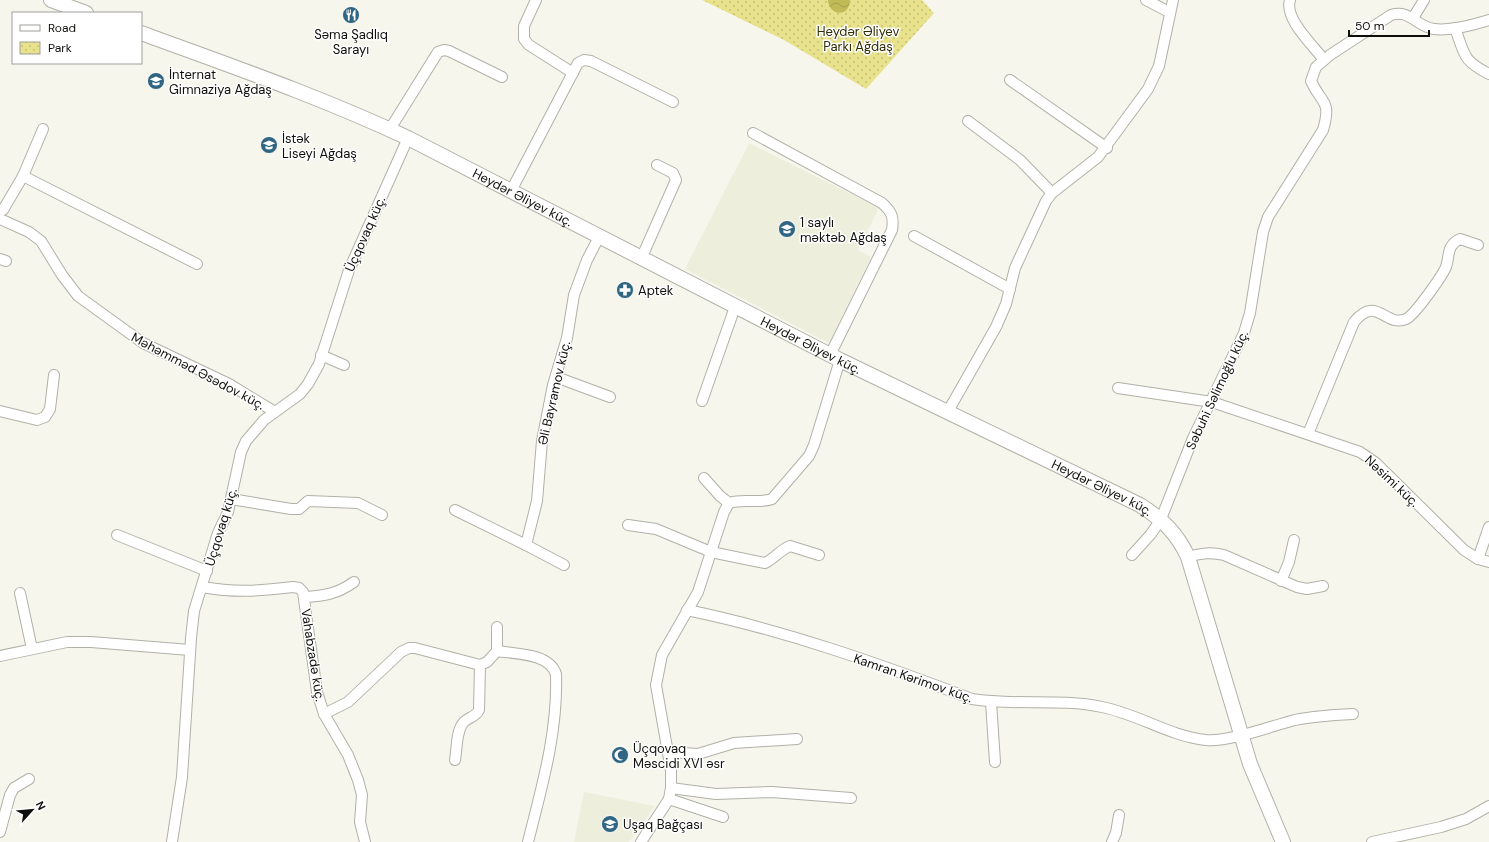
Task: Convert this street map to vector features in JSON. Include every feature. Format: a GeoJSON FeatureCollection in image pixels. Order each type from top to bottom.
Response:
{"type":"FeatureCollection","features":[{"type":"Feature","properties":{"kind":"main road"},"geometry":{"type":"LineString","coordinates":[[51,0],[83,12]]}},
{"type":"Feature","properties":{"kind":"main road","name":"Heydər Əliyev küç."},"geometry":{"type":"LineString","coordinates":[[142,33],[292,88],[390,129],[735,307],[947,413],[1140,505],[1161,519],[1181,542],[1188,557],[1250,764],[1284,842]]}},
{"type":"Feature","properties":{"kind":"street"},"geometry":{"type":"LineString","coordinates":[[536,0],[524,26],[524,39],[529,45],[573,73]]}},
{"type":"Feature","properties":{"kind":"street"},"geometry":{"type":"LineString","coordinates":[[1146,0],[1169,12]]}},
{"type":"Feature","properties":{"kind":"street"},"geometry":{"type":"LineString","coordinates":[[947,413],[996,327],[1006,304],[1022,251],[1041,211],[1052,193],[1088,167],[1107,148],[1148,89],[1160,60],[1169,12],[1173,0]]}},
{"type":"Feature","properties":{"kind":"street"},"geometry":{"type":"LineString","coordinates":[[1290,0],[1289,12],[1294,22],[1324,60]]}},
{"type":"Feature","properties":{"kind":"street"},"geometry":{"type":"LineString","coordinates":[[1413,18],[1424,0]]}},
{"type":"Feature","properties":{"kind":"street","name":"Səbuhi Səlimoğlu küç."},"geometry":{"type":"LineString","coordinates":[[1132,555],[1151,534],[1161,519],[1193,438],[1212,402],[1244,333],[1250,313],[1263,232],[1268,217],[1323,130],[1327,116],[1326,104],[1311,81],[1316,66],[1391,15],[1404,14],[1430,28],[1455,28],[1489,20]]}},
{"type":"Feature","properties":{"kind":"street"},"geometry":{"type":"LineString","coordinates":[[1455,28],[1466,58],[1470,63],[1489,74]]}},
{"type":"Feature","properties":{"kind":"street"},"geometry":{"type":"LineString","coordinates":[[390,129],[438,52],[444,50],[449,51],[502,77]]}},
{"type":"Feature","properties":{"kind":"street"},"geometry":{"type":"LineString","coordinates":[[511,191],[578,64],[584,60],[591,61],[672,102]]}},
{"type":"Feature","properties":{"kind":"street"},"geometry":{"type":"LineString","coordinates":[[1010,80],[1107,148]]}},
{"type":"Feature","properties":{"kind":"street"},"geometry":{"type":"LineString","coordinates":[[968,121],[1020,160],[1052,193]]}},
{"type":"Feature","properties":{"kind":"street","name":"Məhəmməd Əsədov küç."},"geometry":{"type":"LineString","coordinates":[[43,129],[23,176],[1,214],[41,241],[62,275],[78,296],[142,343],[229,384],[275,412]]}},
{"type":"Feature","properties":{"kind":"street"},"geometry":{"type":"LineString","coordinates":[[641,842],[669,799],[671,788],[671,770],[656,685],[662,655],[698,592],[724,512],[729,503],[737,500],[765,502],[772,499],[809,456],[814,445],[835,357],[892,230],[894,219],[891,212],[882,203],[753,133]]}},
{"type":"Feature","properties":{"kind":"street","name":"Üçqovaq küç."},"geometry":{"type":"LineString","coordinates":[[172,842],[182,777],[194,611],[232,499],[241,452],[246,441],[264,420],[304,389],[319,364],[348,270],[408,138]]}},
{"type":"Feature","properties":{"kind":"street"},"geometry":{"type":"LineString","coordinates":[[641,259],[676,180],[673,174],[657,165]]}},
{"type":"Feature","properties":{"kind":"street"},"geometry":{"type":"LineString","coordinates":[[23,176],[197,264]]}},
{"type":"Feature","properties":{"kind":"street"},"geometry":{"type":"LineString","coordinates":[[914,236],[1010,289]]}},
{"type":"Feature","properties":{"kind":"street","name":"Əli Bayramov küç."},"geometry":{"type":"LineString","coordinates":[[526,545],[537,501],[542,441],[556,377],[567,338],[574,295],[587,260],[599,237]]}},
{"type":"Feature","properties":{"kind":"street"},"geometry":{"type":"LineString","coordinates":[[1308,434],[1354,322],[1362,313],[1372,310],[1396,320],[1406,319],[1413,314],[1441,277],[1446,266],[1449,249],[1453,243],[1460,239],[1478,245]]}},
{"type":"Feature","properties":{"kind":"street"},"geometry":{"type":"LineString","coordinates":[[702,401],[735,307]]}},
{"type":"Feature","properties":{"kind":"street"},"geometry":{"type":"LineString","coordinates":[[321,355],[344,365]]}},
{"type":"Feature","properties":{"kind":"street"},"geometry":{"type":"LineString","coordinates":[[0,411],[37,420],[45,417],[50,409],[54,375]]}},
{"type":"Feature","properties":{"kind":"street"},"geometry":{"type":"LineString","coordinates":[[556,377],[610,397]]}},
{"type":"Feature","properties":{"kind":"street","name":"Nəsimi küç."},"geometry":{"type":"LineString","coordinates":[[1118,388],[1212,402],[1360,452],[1376,463],[1454,541],[1478,559],[1489,562]]}},
{"type":"Feature","properties":{"kind":"street"},"geometry":{"type":"LineString","coordinates":[[704,478],[720,496],[729,503]]}},
{"type":"Feature","properties":{"kind":"street"},"geometry":{"type":"LineString","coordinates":[[232,499],[291,509],[298,509],[308,501],[331,503],[350,501],[358,503],[382,515]]}},
{"type":"Feature","properties":{"kind":"street"},"geometry":{"type":"LineString","coordinates":[[455,510],[564,565]]}},
{"type":"Feature","properties":{"kind":"street"},"geometry":{"type":"LineString","coordinates":[[628,525],[656,529],[712,552],[765,563],[770,561],[783,549],[790,546],[819,555]]}},
{"type":"Feature","properties":{"kind":"street"},"geometry":{"type":"LineString","coordinates":[[1478,559],[1489,527]]}},
{"type":"Feature","properties":{"kind":"street"},"geometry":{"type":"LineString","coordinates":[[117,535],[207,571]]}},
{"type":"Feature","properties":{"kind":"street"},"geometry":{"type":"LineString","coordinates":[[1282,581],[1289,562],[1294,540]]}},
{"type":"Feature","properties":{"kind":"street"},"geometry":{"type":"LineString","coordinates":[[1188,557],[1203,553],[1224,555],[1297,588],[1307,589],[1323,586]]}},
{"type":"Feature","properties":{"kind":"street"},"geometry":{"type":"LineString","coordinates":[[304,597],[333,594],[342,591],[354,582]]}},
{"type":"Feature","properties":{"kind":"street","name":"Vahabzadə küç."},"geometry":{"type":"LineString","coordinates":[[202,587],[228,591],[250,592],[293,587],[299,588],[304,597],[317,692],[324,714],[348,702],[401,652],[409,648],[415,648],[480,665]]}},
{"type":"Feature","properties":{"kind":"street"},"geometry":{"type":"LineString","coordinates":[[20,593],[32,649]]}},
{"type":"Feature","properties":{"kind":"street","name":"Kamran Kərimov küç."},"geometry":{"type":"LineString","coordinates":[[687,610],[731,619],[763,628],[972,699],[991,702],[1069,702],[1121,711],[1152,725],[1182,735],[1207,740],[1240,734],[1296,720],[1353,714]]}},
{"type":"Feature","properties":{"kind":"street"},"geometry":{"type":"LineString","coordinates":[[455,760],[461,727],[465,720],[477,715],[479,710],[480,665],[487,662],[497,651],[497,627]]}},
{"type":"Feature","properties":{"kind":"street"},"geometry":{"type":"LineString","coordinates":[[0,656],[66,642],[91,642],[190,650]]}},
{"type":"Feature","properties":{"kind":"street"},"geometry":{"type":"LineString","coordinates":[[497,651],[535,657],[548,662],[554,667],[556,674],[555,721],[552,744],[528,842]]}},
{"type":"Feature","properties":{"kind":"street"},"geometry":{"type":"LineString","coordinates":[[991,702],[994,762]]}},
{"type":"Feature","properties":{"kind":"street"},"geometry":{"type":"LineString","coordinates":[[324,714],[348,755],[358,780],[362,795],[360,822],[365,842]]}},
{"type":"Feature","properties":{"kind":"street"},"geometry":{"type":"LineString","coordinates":[[668,752],[698,754],[734,743],[797,739]]}},
{"type":"Feature","properties":{"kind":"street"},"geometry":{"type":"LineString","coordinates":[[0,832],[10,795],[14,788],[29,779]]}},
{"type":"Feature","properties":{"kind":"street"},"geometry":{"type":"LineString","coordinates":[[671,788],[716,794],[772,792],[851,798]]}},
{"type":"Feature","properties":{"kind":"street"},"geometry":{"type":"LineString","coordinates":[[669,799],[723,817]]}},
{"type":"Feature","properties":{"kind":"street"},"geometry":{"type":"LineString","coordinates":[[1372,842],[1441,827],[1466,819],[1489,806]]}},
{"type":"Feature","properties":{"kind":"street"},"geometry":{"type":"LineString","coordinates":[[1112,842],[1116,833],[1120,815]]}},
{"type":"Feature","properties":{"kind":"shaded area","name":"1 saylı məktəb Ağdaş"},"geometry":{"type":"Polygon","coordinates":[[[749,143],[879,208],[858,250],[871,257],[829,343],[685,269],[749,143]]]}},
{"type":"Feature","properties":{"kind":"shaded area","name":"Uşaq Bağçası"},"geometry":{"type":"Polygon","coordinates":[[[584,792],[655,806],[629,842],[574,842],[584,792]]]}},
{"type":"Feature","properties":{"kind":"green space","name":"Heydər Əliyev Parkı Ağdaş"},"geometry":{"type":"Polygon","coordinates":[[[702,0],[922,0],[934,13],[866,89],[784,40],[702,0]]]}},
{"type":"Feature","properties":{"kind":"water"},"geometry":{"type":"Polygon","coordinates":[[[828,0],[850,0],[847,10],[839,13],[832,10],[829,6],[828,0]]]}},
{"type":"Feature","properties":{"kind":"place","name":"Səma Şadlıq Sarayı"},"geometry":{"type":"Point","coordinates":[351,15]}},
{"type":"Feature","properties":{"kind":"place","name":"İnternat Gimnaziya Ağdaş"},"geometry":{"type":"Point","coordinates":[156,81]}},
{"type":"Feature","properties":{"kind":"place","name":"İstək Liseyi Ağdaş"},"geometry":{"type":"Point","coordinates":[269,145]}},
{"type":"Feature","properties":{"kind":"place","name":"1 saylı məktəb Ağdaş"},"geometry":{"type":"Point","coordinates":[787,229]}},
{"type":"Feature","properties":{"kind":"place","name":"Aptek"},"geometry":{"type":"Point","coordinates":[625,290]}},
{"type":"Feature","properties":{"kind":"place","name":"Üçqovaq Məscidi XVI əsr"},"geometry":{"type":"Point","coordinates":[620,755]}},
{"type":"Feature","properties":{"kind":"place","name":"Uşaq Bağçası"},"geometry":{"type":"Point","coordinates":[610,824]}}]}
